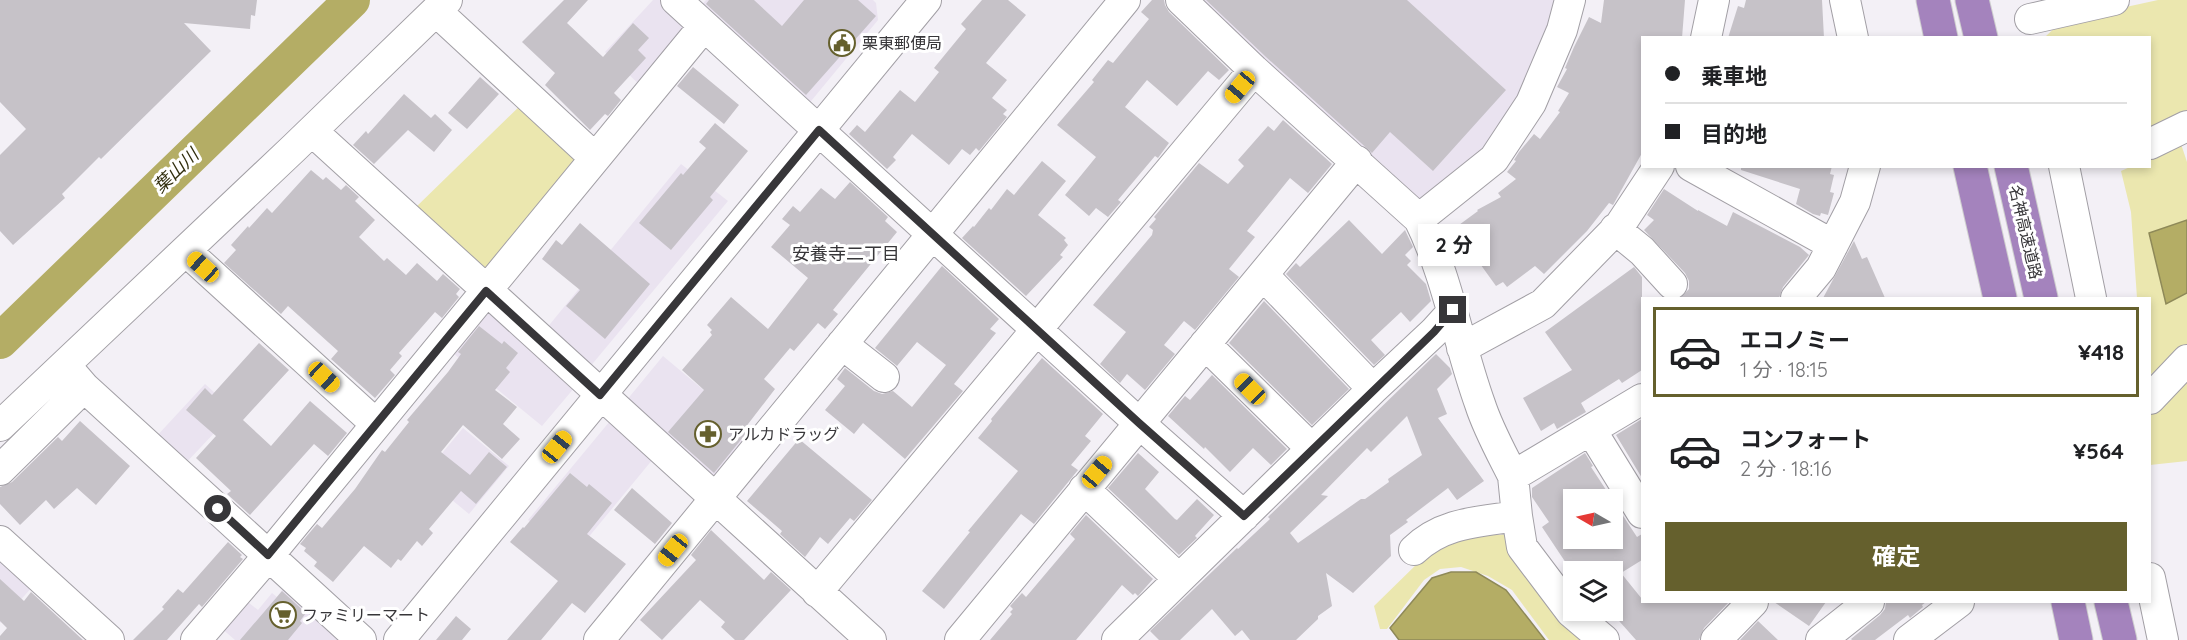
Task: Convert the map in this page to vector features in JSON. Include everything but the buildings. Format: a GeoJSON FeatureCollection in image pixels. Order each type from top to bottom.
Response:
{"type":"FeatureCollection","features":[{"type":"Feature","properties":{"kind":"highway"},"geometry":{"type":"LineString","coordinates":[[1972,0],[1981,36]]}},
{"type":"Feature","properties":{"kind":"highway"},"geometry":{"type":"LineString","coordinates":[[1970,168],[2000,297]]}},
{"type":"Feature","properties":{"kind":"highway","name":"名神高速道路"},"geometry":{"type":"LineString","coordinates":[[2011,168],[2041,297]]}},
{"type":"Feature","properties":{"kind":"highway"},"geometry":{"type":"LineString","coordinates":[[2068,603],[2076,640]]}},
{"type":"Feature","properties":{"kind":"highway"},"geometry":{"type":"LineString","coordinates":[[2111,603],[2120,640]]}},
{"type":"Feature","properties":{"kind":"street"},"geometry":{"type":"LineString","coordinates":[[676,0],[1244,516]]}},
{"type":"Feature","properties":{"kind":"street"},"geometry":{"type":"LineString","coordinates":[[605,638],[842,344],[1125,0]]}},
{"type":"Feature","properties":{"kind":"street"},"geometry":{"type":"LineString","coordinates":[[1181,0],[1254,70],[1419,219],[1429,239],[1453,310],[1480,406],[1513,476],[1516,516],[1522,547],[1571,612],[1604,640]]}},
{"type":"Feature","properties":{"kind":"street"},"geometry":{"type":"LineString","coordinates":[[1419,219],[1494,159],[1531,103],[1562,30],[1570,0]]}},
{"type":"Feature","properties":{"kind":"street"},"geometry":{"type":"LineString","coordinates":[[1706,36],[1714,0]]}},
{"type":"Feature","properties":{"kind":"street"},"geometry":{"type":"LineString","coordinates":[[1845,0],[1853,36]]}},
{"type":"Feature","properties":{"kind":"street"},"geometry":{"type":"LineString","coordinates":[[2030,19],[2114,0]]}},
{"type":"Feature","properties":{"kind":"street"},"geometry":{"type":"LineString","coordinates":[[0,471],[75,376],[186,251],[441,5],[595,158]]}},
{"type":"Feature","properties":{"kind":"street"},"geometry":{"type":"LineString","coordinates":[[399,640],[819,130],[912,5]]}},
{"type":"Feature","properties":{"kind":"street"},"geometry":{"type":"LineString","coordinates":[[196,640],[704,26]]}},
{"type":"Feature","properties":{"kind":"street"},"geometry":{"type":"LineString","coordinates":[[817,592],[1254,70]]}},
{"type":"Feature","properties":{"kind":"street"},"geometry":{"type":"LineString","coordinates":[[2151,144],[2187,126]]}},
{"type":"Feature","properties":{"kind":"street"},"geometry":{"type":"LineString","coordinates":[[312,131],[871,640]]}},
{"type":"Feature","properties":{"kind":"street"},"geometry":{"type":"LineString","coordinates":[[960,640],[1357,161]]}},
{"type":"Feature","properties":{"kind":"street"},"geometry":{"type":"LineString","coordinates":[[1462,348],[1543,304],[1616,229],[1658,168]]}},
{"type":"Feature","properties":{"kind":"street"},"geometry":{"type":"LineString","coordinates":[[1695,168],[1833,245]]}},
{"type":"Feature","properties":{"kind":"street"},"geometry":{"type":"LineString","coordinates":[[1797,297],[1821,268],[1833,245],[1855,202],[1864,168]]}},
{"type":"Feature","properties":{"kind":"street"},"geometry":{"type":"LineString","coordinates":[[2067,168],[2091,297]]}},
{"type":"Feature","properties":{"kind":"street"},"geometry":{"type":"LineString","coordinates":[[1616,229],[1642,251],[1672,284]]}},
{"type":"Feature","properties":{"kind":"street"},"geometry":{"type":"LineString","coordinates":[[186,251],[376,424]]}},
{"type":"Feature","properties":{"kind":"street"},"geometry":{"type":"LineString","coordinates":[[1263,275],[1373,389]]}},
{"type":"Feature","properties":{"kind":"street"},"geometry":{"type":"LineString","coordinates":[[1117,640],[1434,332],[1453,310]]}},
{"type":"Feature","properties":{"kind":"street"},"geometry":{"type":"LineString","coordinates":[[842,344],[884,377]]}},
{"type":"Feature","properties":{"kind":"street"},"geometry":{"type":"LineString","coordinates":[[1205,344],[1312,449]]}},
{"type":"Feature","properties":{"kind":"street"},"geometry":{"type":"LineString","coordinates":[[2151,398],[2187,360]]}},
{"type":"Feature","properties":{"kind":"street"},"geometry":{"type":"LineString","coordinates":[[0,426],[75,376]]}},
{"type":"Feature","properties":{"kind":"street"},"geometry":{"type":"LineString","coordinates":[[75,376],[361,640]]}},
{"type":"Feature","properties":{"kind":"street"},"geometry":{"type":"LineString","coordinates":[[1513,476],[1641,400]]}},
{"type":"Feature","properties":{"kind":"street"},"geometry":{"type":"LineString","coordinates":[[1591,430],[1641,511]]}},
{"type":"Feature","properties":{"kind":"street"},"geometry":{"type":"LineString","coordinates":[[1084,489],[1179,579]]}},
{"type":"Feature","properties":{"kind":"street"},"geometry":{"type":"LineString","coordinates":[[1414,550],[1427,537],[1455,526],[1516,516]]}},
{"type":"Feature","properties":{"kind":"street"},"geometry":{"type":"LineString","coordinates":[[0,541],[109,640]]}},
{"type":"Feature","properties":{"kind":"street"},"geometry":{"type":"LineString","coordinates":[[2151,584],[2163,640]]}},
{"type":"Feature","properties":{"kind":"street"},"geometry":{"type":"LineString","coordinates":[[1716,640],[1752,603]]}},
{"type":"Feature","properties":{"kind":"street"},"geometry":{"type":"LineString","coordinates":[[1821,640],[1868,603]]}},
{"type":"Feature","properties":{"kind":"street"},"geometry":{"type":"LineString","coordinates":[[1910,640],[1958,603]]}},
{"type":"Feature","properties":{"kind":"shaded area"},"geometry":{"type":"Polygon","coordinates":[[[653,0],[662,0],[682,17],[685,34],[643,88],[605,52],[653,0]]]}},
{"type":"Feature","properties":{"kind":"shaded area"},"geometry":{"type":"Polygon","coordinates":[[[706,0],[873,0],[876,3],[878,20],[807,106],[698,9],[706,0]]]}},
{"type":"Feature","properties":{"kind":"shaded area"},"geometry":{"type":"Polygon","coordinates":[[[1191,0],[1564,0],[1554,37],[1493,144],[1428,200],[1414,200],[1191,0]]]}},
{"type":"Feature","properties":{"kind":"shaded area"},"geometry":{"type":"Polygon","coordinates":[[[2158,0],[2187,0],[2187,118],[2151,136],[2151,36],[2046,36],[2062,21],[2158,0]]]}},
{"type":"Feature","properties":{"kind":"shaded area"},"geometry":{"type":"Polygon","coordinates":[[[525,101],[577,148],[578,164],[494,267],[480,268],[414,209],[525,101]]]}},
{"type":"Feature","properties":{"kind":"shaded area"},"geometry":{"type":"Polygon","coordinates":[[[2180,141],[2187,162],[2187,220],[2149,234],[2166,304],[2187,293],[2187,344],[2151,374],[2151,297],[2137,297],[2131,212],[2121,171],[2128,168],[2151,168],[2151,156],[2180,141]]]}},
{"type":"Feature","properties":{"kind":"shaded area"},"geometry":{"type":"Polygon","coordinates":[[[681,164],[728,201],[589,368],[546,329],[681,164]]]}},
{"type":"Feature","properties":{"kind":"shaded area"},"geometry":{"type":"Polygon","coordinates":[[[2187,220],[2187,293],[2166,304],[2149,233],[2187,220]]]}},
{"type":"Feature","properties":{"kind":"shaded area"},"geometry":{"type":"Polygon","coordinates":[[[478,314],[493,314],[575,387],[542,426],[448,349],[478,314]]]}},
{"type":"Feature","properties":{"kind":"shaded area"},"geometry":{"type":"Polygon","coordinates":[[[663,356],[756,434],[723,475],[708,475],[626,401],[663,356]]]}},
{"type":"Feature","properties":{"kind":"shaded area"},"geometry":{"type":"Polygon","coordinates":[[[2187,376],[2187,461],[2151,465],[2151,415],[2173,395],[2187,376]]]}},
{"type":"Feature","properties":{"kind":"shaded area"},"geometry":{"type":"Polygon","coordinates":[[[205,384],[235,411],[183,466],[154,439],[205,384]]]}},
{"type":"Feature","properties":{"kind":"shaded area"},"geometry":{"type":"Polygon","coordinates":[[[610,421],[653,459],[573,556],[528,520],[610,421]]]}},
{"type":"Feature","properties":{"kind":"shaded area"},"geometry":{"type":"Polygon","coordinates":[[[463,428],[509,466],[469,514],[423,476],[463,428]]]}},
{"type":"Feature","properties":{"kind":"shaded area"},"geometry":{"type":"Polygon","coordinates":[[[1512,534],[1563,604],[1563,621],[1575,621],[1589,640],[1549,640],[1512,590],[1488,576],[1461,567],[1440,569],[1424,580],[1387,629],[1380,629],[1374,606],[1420,561],[1460,537],[1512,534]]]}},
{"type":"Feature","properties":{"kind":"shaded area"},"geometry":{"type":"Polygon","coordinates":[[[0,554],[34,585],[0,623],[0,554]]]}},
{"type":"Feature","properties":{"kind":"shaded area"},"geometry":{"type":"Polygon","coordinates":[[[1451,572],[1476,572],[1506,590],[1545,640],[1399,640],[1390,628],[1432,578],[1451,572]]]}},
{"type":"Feature","properties":{"kind":"shaded area"},"geometry":{"type":"Polygon","coordinates":[[[286,585],[347,640],[235,640],[220,627],[243,598],[258,610],[272,593],[277,597],[286,585]]]}},
{"type":"Feature","properties":{"kind":"waterway","name":"葉山川"},"geometry":{"type":"LineString","coordinates":[[0,341],[352,0]]}},
{"type":"Feature","properties":{"kind":"place","name":"栗東郵便局"},"geometry":{"type":"Point","coordinates":[842,43]}},
{"type":"Feature","properties":{"kind":"place","name":"アルカドラッグ"},"geometry":{"type":"Point","coordinates":[708,434]}},
{"type":"Feature","properties":{"kind":"place","name":"ファミリーマート"},"geometry":{"type":"Point","coordinates":[283,615]}},
{"type":"Feature","properties":{"kind":"district","name":"安養寺二丁目"},"geometry":{"type":"Point","coordinates":[846,254]}},
{"type":"Feature","properties":{"kind":"route"},"geometry":{"type":"LineString","coordinates":[[218,509],[268,555],[486,291],[600,395],[819,130],[1244,516],[1434,332],[1453,310]]}}]}
